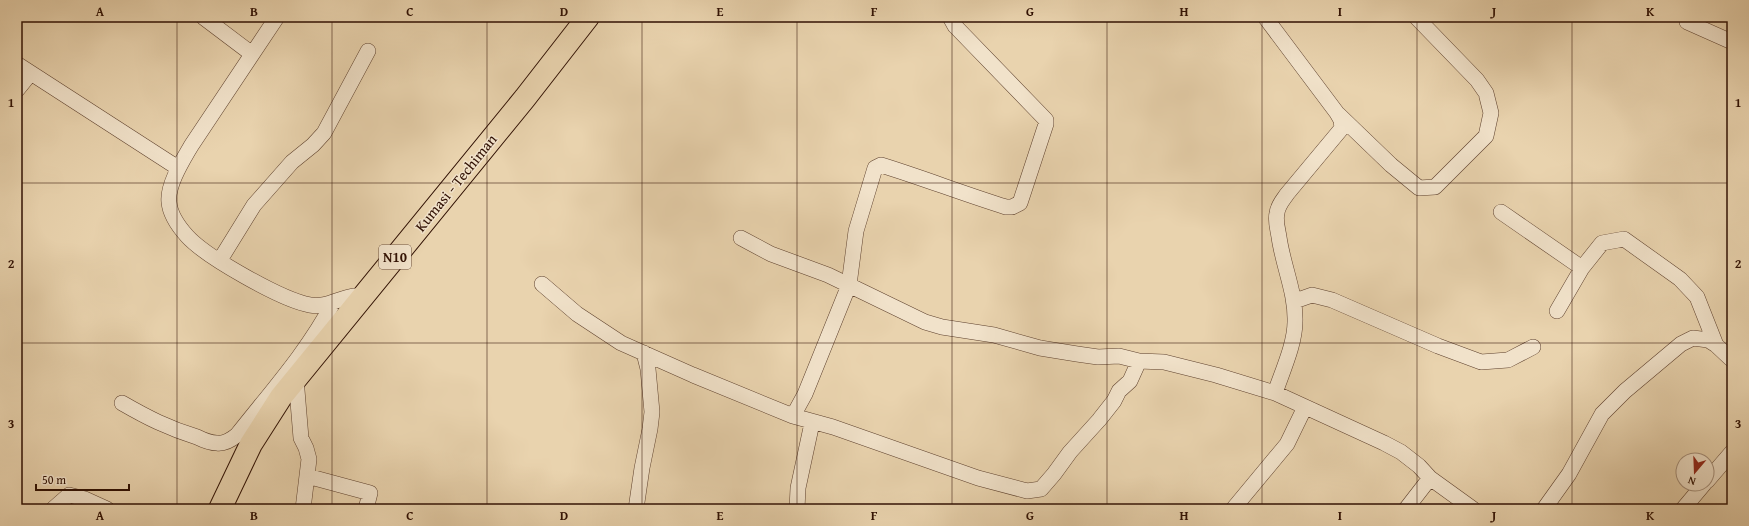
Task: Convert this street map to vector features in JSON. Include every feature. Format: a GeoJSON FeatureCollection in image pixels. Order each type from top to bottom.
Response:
{"type":"FeatureCollection","features":[{"type":"Feature","properties":{"kind":"highway","name":"Kumasi - Techiman"},"geometry":{"type":"LineString","coordinates":[[219,508],[264,422],[296,378],[525,98],[588,17]]}},
{"type":"Feature","properties":{"kind":"street"},"geometry":{"type":"LineString","coordinates":[[203,17],[252,54]]}},
{"type":"Feature","properties":{"kind":"street"},"geometry":{"type":"LineString","coordinates":[[277,17],[178,168],[171,186],[168,200],[171,212],[178,225],[200,248],[274,291],[299,302],[320,306],[355,296],[366,296],[394,258]]}},
{"type":"Feature","properties":{"kind":"street"},"geometry":{"type":"LineString","coordinates":[[793,416],[805,394],[849,285],[856,231],[875,168],[878,165],[912,174],[1006,207],[1012,207],[1020,203],[1038,150],[1046,120],[955,26],[950,17]]}},
{"type":"Feature","properties":{"kind":"street"},"geometry":{"type":"LineString","coordinates":[[1264,17],[1337,113],[1341,120],[1342,128],[1280,204],[1277,213],[1276,223],[1281,255],[1295,301],[1296,323],[1275,393]]}},
{"type":"Feature","properties":{"kind":"street"},"geometry":{"type":"LineString","coordinates":[[1337,113],[1391,165],[1419,188],[1435,187],[1486,136],[1491,113],[1486,93],[1477,80],[1416,17]]}},
{"type":"Feature","properties":{"kind":"street"},"geometry":{"type":"LineString","coordinates":[[1687,22],[1732,42]]}},
{"type":"Feature","properties":{"kind":"street"},"geometry":{"type":"LineString","coordinates":[[220,260],[254,205],[292,162],[313,145],[324,133],[368,51]]}},
{"type":"Feature","properties":{"kind":"street"},"geometry":{"type":"LineString","coordinates":[[17,64],[30,74],[178,168]]}},
{"type":"Feature","properties":{"kind":"street"},"geometry":{"type":"LineString","coordinates":[[17,90],[30,74]]}},
{"type":"Feature","properties":{"kind":"street"},"geometry":{"type":"LineString","coordinates":[[1501,212],[1582,268]]}},
{"type":"Feature","properties":{"kind":"street"},"geometry":{"type":"LineString","coordinates":[[741,238],[771,254],[811,268],[925,322],[942,327],[994,335],[1040,348],[1077,354],[1098,357],[1119,356],[1139,361],[1164,362],[1275,393],[1395,449],[1419,466],[1430,478],[1473,509]]}},
{"type":"Feature","properties":{"kind":"street"},"geometry":{"type":"LineString","coordinates":[[1557,311],[1582,268],[1602,243],[1624,240],[1680,279],[1697,297],[1716,345]]}},
{"type":"Feature","properties":{"kind":"street"},"geometry":{"type":"LineString","coordinates":[[542,284],[577,314],[621,343],[644,353],[812,423],[834,427],[978,478],[1011,488],[1027,491],[1041,489],[1099,420],[1114,401],[1119,391],[1130,381],[1139,361]]}},
{"type":"Feature","properties":{"kind":"street"},"geometry":{"type":"LineString","coordinates":[[1295,301],[1312,295],[1332,300],[1438,346],[1482,362],[1508,360],[1533,347]]}},
{"type":"Feature","properties":{"kind":"street"},"geometry":{"type":"LineString","coordinates":[[122,403],[152,421],[183,433],[211,442],[226,442],[237,435],[307,344],[322,324],[332,303]]}},
{"type":"Feature","properties":{"kind":"street"},"geometry":{"type":"LineString","coordinates":[[1544,509],[1569,474],[1602,414],[1625,391],[1681,344],[1693,338],[1708,340],[1716,345],[1732,360]]}},
{"type":"Feature","properties":{"kind":"street"},"geometry":{"type":"LineString","coordinates":[[636,509],[652,412],[648,369],[644,353]]}},
{"type":"Feature","properties":{"kind":"street"},"geometry":{"type":"LineString","coordinates":[[296,378],[301,438],[309,459],[303,509]]}},
{"type":"Feature","properties":{"kind":"street"},"geometry":{"type":"LineString","coordinates":[[1233,509],[1287,444],[1305,407]]}},
{"type":"Feature","properties":{"kind":"street"},"geometry":{"type":"LineString","coordinates":[[797,509],[798,488],[812,423]]}},
{"type":"Feature","properties":{"kind":"street"},"geometry":{"type":"LineString","coordinates":[[1715,472],[1732,452]]}},
{"type":"Feature","properties":{"kind":"street"},"geometry":{"type":"LineString","coordinates":[[307,476],[370,493],[366,509]]}},
{"type":"Feature","properties":{"kind":"street"},"geometry":{"type":"LineString","coordinates":[[1406,509],[1430,478]]}},
{"type":"Feature","properties":{"kind":"street"},"geometry":{"type":"LineString","coordinates":[[1682,509],[1697,492]]}},
{"type":"Feature","properties":{"kind":"street"},"geometry":{"type":"LineString","coordinates":[[53,509],[69,495],[85,499],[107,509]]}}]}
